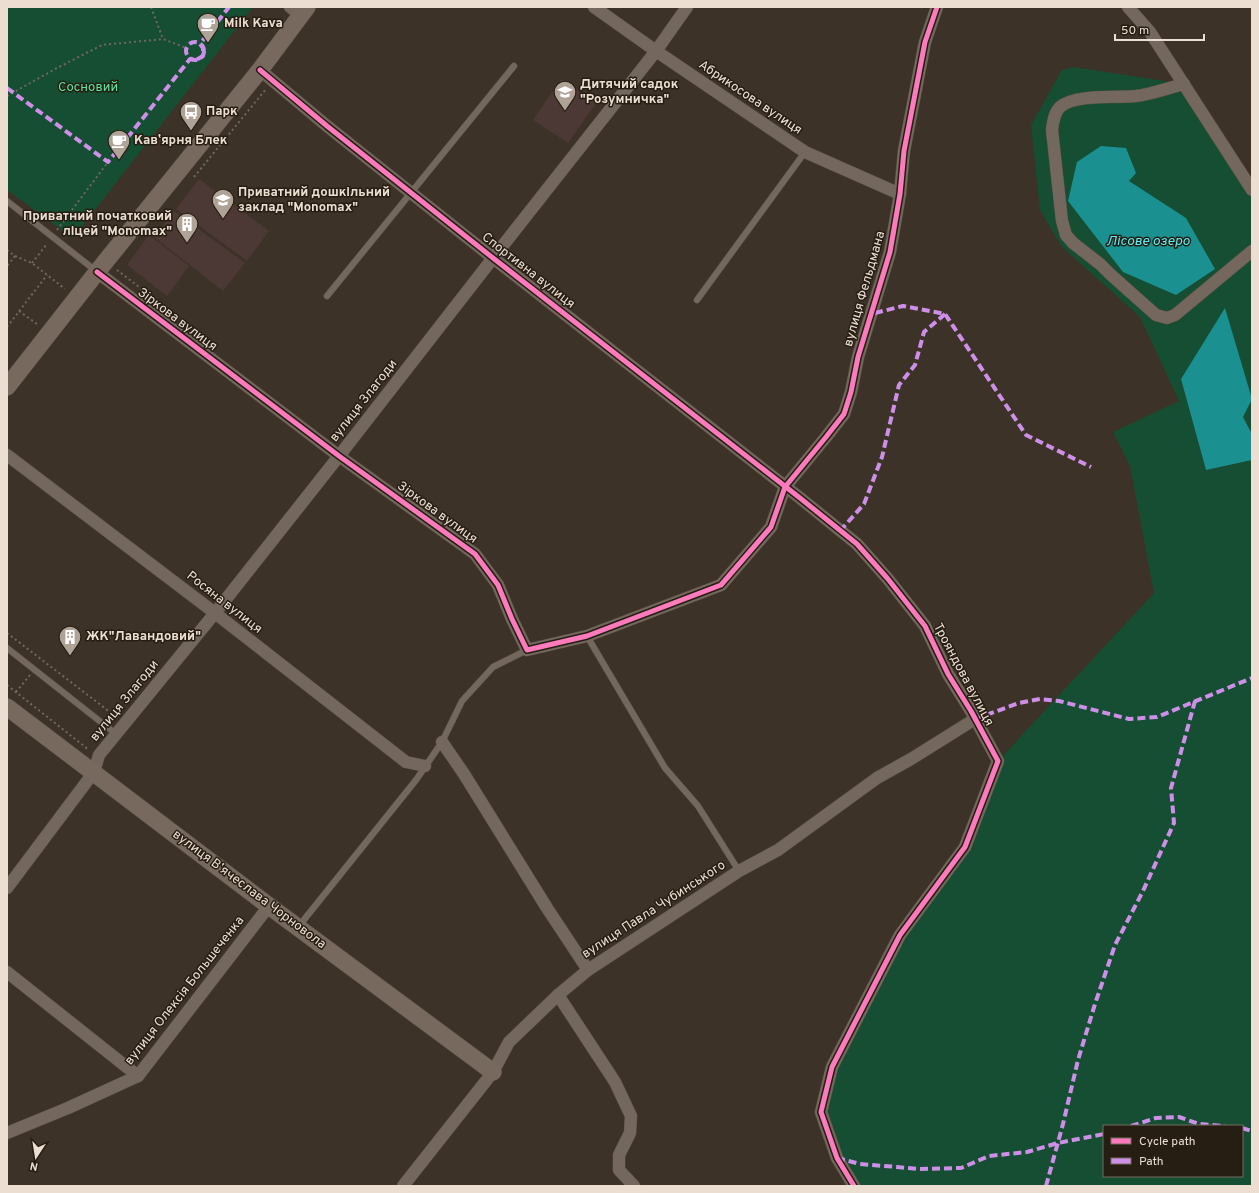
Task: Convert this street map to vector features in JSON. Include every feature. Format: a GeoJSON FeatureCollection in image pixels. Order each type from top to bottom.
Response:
{"type":"FeatureCollection","features":[{"type":"Feature","properties":{"kind":"street","name":"Абрикосова вулиця"},"geometry":{"type":"LineString","coordinates":[[594,7],[805,152],[900,194]]}},
{"type":"Feature","properties":{"kind":"street","name":"вулиця Злагоди"},"geometry":{"type":"LineString","coordinates":[[7,888],[94,772],[98,755],[216,613],[656,51],[687,7]]}},
{"type":"Feature","properties":{"kind":"street","name":"вулиця Фельдмана"},"geometry":{"type":"LineString","coordinates":[[785,487],[844,414],[851,392],[858,357],[890,252],[900,194],[904,151],[925,42],[937,7]]}},
{"type":"Feature","properties":{"kind":"street"},"geometry":{"type":"LineString","coordinates":[[1128,7],[1150,32],[1252,190]]}},
{"type":"Feature","properties":{"kind":"street"},"geometry":{"type":"LineString","coordinates":[[7,387],[97,272],[267,75],[299,10]]}},
{"type":"Feature","properties":{"kind":"street","name":"Спортивна вулиця"},"geometry":{"type":"LineString","coordinates":[[267,75],[327,126],[785,487]]}},
{"type":"Feature","properties":{"kind":"street"},"geometry":{"type":"LineString","coordinates":[[1184,84],[1138,96],[1106,97],[1071,102],[1060,107],[1054,116],[1052,130],[1062,222],[1066,235],[1073,243],[1100,264],[1156,315],[1167,318],[1175,315],[1252,251]]}},
{"type":"Feature","properties":{"kind":"street","name":"Зіркова вулиця"},"geometry":{"type":"LineString","coordinates":[[97,272],[339,456],[475,554],[498,585],[512,620],[527,650]]}},
{"type":"Feature","properties":{"kind":"street","name":"Росяна вулиця"},"geometry":{"type":"LineString","coordinates":[[7,455],[216,613],[406,762],[425,766]]}},
{"type":"Feature","properties":{"kind":"street"},"geometry":{"type":"LineString","coordinates":[[527,650],[587,636],[721,585],[771,527],[785,487]]}},
{"type":"Feature","properties":{"kind":"street","name":"Трояндова вулиця"},"geometry":{"type":"LineString","coordinates":[[785,487],[857,544],[888,579],[924,626],[948,674],[998,761],[965,848],[900,935],[832,1066],[821,1112],[837,1158],[854,1186]]}},
{"type":"Feature","properties":{"kind":"street","name":"вулиця Вʼячеслава Чорновола"},"geometry":{"type":"LineString","coordinates":[[7,707],[298,928],[493,1072]]}},
{"type":"Feature","properties":{"kind":"street","name":"вулиця Павла Чубинського"},"geometry":{"type":"LineString","coordinates":[[403,1186],[493,1072],[510,1042],[558,995],[588,970],[739,871],[778,850],[877,778],[975,720]]}},
{"type":"Feature","properties":{"kind":"street"},"geometry":{"type":"LineString","coordinates":[[442,742],[464,774],[547,908],[588,970]]}},
{"type":"Feature","properties":{"kind":"street","name":"вулиця Олексія Большеченка"},"geometry":{"type":"LineString","coordinates":[[7,1133],[68,1108],[138,1076],[269,906]]}},
{"type":"Feature","properties":{"kind":"street"},"geometry":{"type":"LineString","coordinates":[[7,972],[138,1076]]}},
{"type":"Feature","properties":{"kind":"street"},"geometry":{"type":"LineString","coordinates":[[558,995],[615,1082],[631,1116],[630,1133],[619,1155],[619,1170],[634,1186]]}},
{"type":"Feature","properties":{"kind":"lane"},"geometry":{"type":"LineString","coordinates":[[327,296],[514,66]]}},
{"type":"Feature","properties":{"kind":"lane"},"geometry":{"type":"LineString","coordinates":[[697,300],[805,152]]}},
{"type":"Feature","properties":{"kind":"lane"},"geometry":{"type":"LineString","coordinates":[[7,201],[50,239],[97,272]]}},
{"type":"Feature","properties":{"kind":"lane"},"geometry":{"type":"LineString","coordinates":[[587,636],[665,768],[698,806],[739,871]]}},
{"type":"Feature","properties":{"kind":"lane"},"geometry":{"type":"LineString","coordinates":[[7,648],[116,734]]}},
{"type":"Feature","properties":{"kind":"lane"},"geometry":{"type":"LineString","coordinates":[[298,928],[425,766],[442,742],[462,701],[492,667],[527,650]]}},
{"type":"Feature","properties":{"kind":"path"},"geometry":{"type":"LineString","coordinates":[[151,7],[163,39]]}},
{"type":"Feature","properties":{"kind":"path"},"geometry":{"type":"LineString","coordinates":[[7,96],[56,68],[102,45],[163,39],[186,48]]}},
{"type":"Feature","properties":{"kind":"path"},"geometry":{"type":"LineString","coordinates":[[193,178],[267,75]]}},
{"type":"Feature","properties":{"kind":"path"},"geometry":{"type":"LineString","coordinates":[[32,263],[108,162]]}},
{"type":"Feature","properties":{"kind":"path"},"geometry":{"type":"LineString","coordinates":[[7,250],[15,256],[32,263],[65,289]]}},
{"type":"Feature","properties":{"kind":"path"},"geometry":{"type":"LineString","coordinates":[[7,266],[15,256]]}},
{"type":"Feature","properties":{"kind":"path"},"geometry":{"type":"LineString","coordinates":[[117,270],[161,304]]}},
{"type":"Feature","properties":{"kind":"path"},"geometry":{"type":"LineString","coordinates":[[7,327],[47,275]]}},
{"type":"Feature","properties":{"kind":"path"},"geometry":{"type":"LineString","coordinates":[[19,311],[37,324]]}},
{"type":"Feature","properties":{"kind":"path"},"geometry":{"type":"LineString","coordinates":[[7,633],[117,718]]}},
{"type":"Feature","properties":{"kind":"path"},"geometry":{"type":"LineString","coordinates":[[16,692],[34,670]]}},
{"type":"Feature","properties":{"kind":"path"},"geometry":{"type":"LineString","coordinates":[[7,684],[92,752]]}},
{"type":"Feature","properties":{"kind":"shaded area","name":"Дитячий садок \"Розумничка\""},"geometry":{"type":"Polygon","coordinates":[[[561,79],[596,103],[568,143],[533,120],[561,79]]]}},
{"type":"Feature","properties":{"kind":"shaded area","name":"Приватний дошкільний заклад \"Monomax\""},"geometry":{"type":"Polygon","coordinates":[[[199,179],[269,231],[247,261],[176,209],[199,179]]]}},
{"type":"Feature","properties":{"kind":"shaded area"},"geometry":{"type":"Polygon","coordinates":[[[174,211],[245,263],[223,291],[154,237],[174,211]]]}},
{"type":"Feature","properties":{"kind":"shaded area"},"geometry":{"type":"Polygon","coordinates":[[[149,235],[189,266],[167,296],[127,265],[149,235]]]}},
{"type":"Feature","properties":{"kind":"green space","name":"Сосновий"},"geometry":{"type":"Polygon","coordinates":[[[7,7],[253,7],[73,238],[7,190],[7,7]]]}},
{"type":"Feature","properties":{"kind":"green space"},"geometry":{"type":"Polygon","coordinates":[[[1074,67],[1184,84],[1252,192],[1252,434],[1243,417],[1225,309],[1181,379],[1206,470],[1252,460],[1252,1186],[854,1186],[821,1112],[832,1067],[900,935],[965,847],[998,761],[1154,593],[1130,466],[1113,432],[1179,401],[1140,317],[1062,247],[1040,210],[1031,125],[1062,70],[1074,67]],[[1126,148],[1123,272],[1185,218],[1129,181],[1126,148]]]}},
{"type":"Feature","properties":{"kind":"water","name":"Лісове озеро"},"geometry":{"type":"Polygon","coordinates":[[[1101,146],[1126,148],[1136,173],[1129,181],[1186,218],[1215,269],[1176,295],[1123,272],[1068,201],[1077,162],[1101,146]]]}},
{"type":"Feature","properties":{"kind":"water"},"geometry":{"type":"Polygon","coordinates":[[[1225,308],[1252,399],[1243,417],[1252,434],[1252,460],[1206,470],[1181,379],[1225,308]]]}},
{"type":"Feature","properties":{"kind":"marked path"},"geometry":{"type":"LineString","coordinates":[[7,88],[108,162],[190,59],[196,60],[203,56],[203,48],[200,44],[229,7]]}},
{"type":"Feature","properties":{"kind":"marked path"},"geometry":{"type":"LineString","coordinates":[[195,42],[201,45],[204,51],[201,57],[195,60],[189,57],[186,51],[189,45],[195,42]]}},
{"type":"Feature","properties":{"kind":"marked path"},"geometry":{"type":"LineString","coordinates":[[875,313],[903,306],[945,314],[1026,435],[1091,467]]}},
{"type":"Feature","properties":{"kind":"marked path"},"geometry":{"type":"LineString","coordinates":[[840,531],[864,504],[882,457],[899,385],[915,365],[924,332],[945,314]]}},
{"type":"Feature","properties":{"kind":"marked path"},"geometry":{"type":"LineString","coordinates":[[975,719],[1019,703],[1040,699],[1059,701],[1129,719],[1157,717],[1252,678]]}},
{"type":"Feature","properties":{"kind":"marked path"},"geometry":{"type":"LineString","coordinates":[[1046,1186],[1063,1124],[1078,1060],[1115,945],[1143,891],[1174,823],[1171,788],[1195,701]]}},
{"type":"Feature","properties":{"kind":"marked path"},"geometry":{"type":"LineString","coordinates":[[1134,1125],[1156,1118],[1179,1117],[1199,1124],[1212,1125]]}},
{"type":"Feature","properties":{"kind":"marked path"},"geometry":{"type":"LineString","coordinates":[[1243,1128],[1252,1131]]}},
{"type":"Feature","properties":{"kind":"marked path"},"geometry":{"type":"LineString","coordinates":[[837,1158],[860,1164],[918,1169],[961,1168],[989,1156],[1027,1152],[1058,1143],[1103,1134]]}},
{"type":"Feature","properties":{"kind":"cycle path"},"geometry":{"type":"LineString","coordinates":[[97,272],[339,456],[475,554],[498,585],[527,650],[587,636],[721,585],[771,527],[785,487],[844,414],[851,392],[858,357],[890,252],[900,194],[904,151],[925,42],[937,7]]}},
{"type":"Feature","properties":{"kind":"cycle path"},"geometry":{"type":"LineString","coordinates":[[260,70],[327,126],[493,258],[857,544],[888,579],[925,626],[948,674],[971,711],[998,761],[965,847],[900,935],[832,1067],[821,1112],[837,1158],[854,1186]]}},
{"type":"Feature","properties":{"kind":"place","name":"Milk Kava"},"geometry":{"type":"Point","coordinates":[208,44]}},
{"type":"Feature","properties":{"kind":"place","name":"Дитячий садок \"Розумничка\""},"geometry":{"type":"Point","coordinates":[565,112]}},
{"type":"Feature","properties":{"kind":"place","name":"Парк"},"geometry":{"type":"Point","coordinates":[191,132]}},
{"type":"Feature","properties":{"kind":"place","name":"Кавʼярня Блек"},"geometry":{"type":"Point","coordinates":[119,160]}},
{"type":"Feature","properties":{"kind":"place","name":"Приватний дошкільний заклад \"Monomax\""},"geometry":{"type":"Point","coordinates":[223,220]}},
{"type":"Feature","properties":{"kind":"place","name":"Приватний початковий ліцей \"Monomax\""},"geometry":{"type":"Point","coordinates":[187,244]}},
{"type":"Feature","properties":{"kind":"place","name":"ЖК\"Лавандовий\""},"geometry":{"type":"Point","coordinates":[70,656]}}]}
